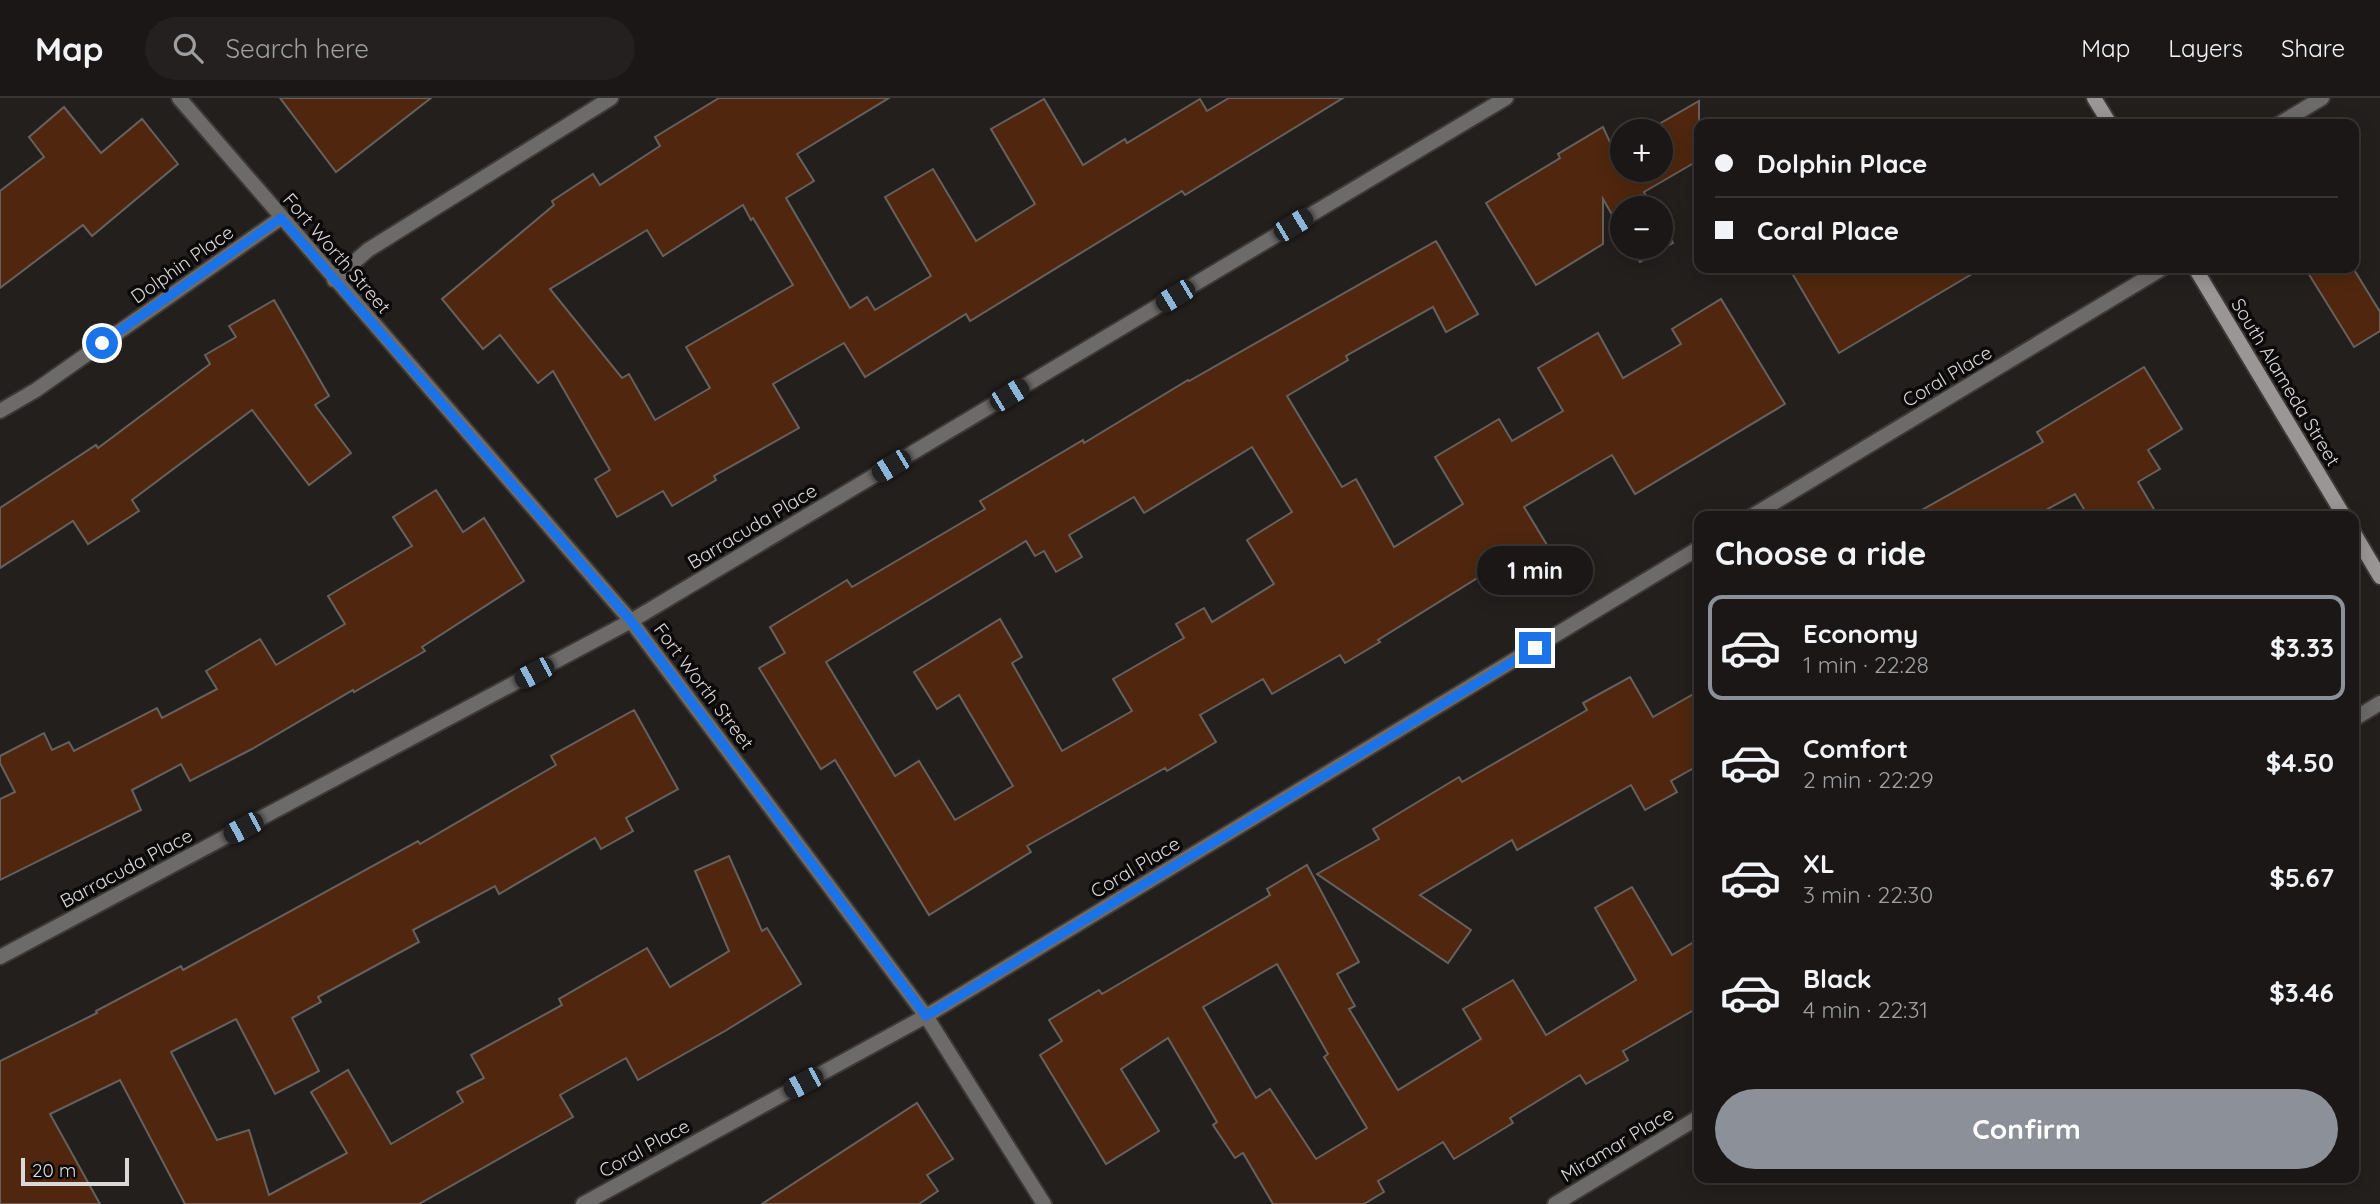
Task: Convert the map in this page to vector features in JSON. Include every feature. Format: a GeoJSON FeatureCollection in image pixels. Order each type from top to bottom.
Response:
{"type":"FeatureCollection","features":[{"type":"Feature","properties":{"kind":"main road"},"geometry":{"type":"LineString","coordinates":[[2094,98],[2107,119]]}},
{"type":"Feature","properties":{"kind":"main road","name":"South Alameda Street"},"geometry":{"type":"LineString","coordinates":[[2198,273],[2341,511]]}},
{"type":"Feature","properties":{"kind":"main road"},"geometry":{"type":"LineString","coordinates":[[2359,541],[2380,577]]}},
{"type":"Feature","properties":{"kind":"street","name":"Fort Worth Street"},"geometry":{"type":"LineString","coordinates":[[179,98],[631,621],[926,1016],[1044,1204]]}},
{"type":"Feature","properties":{"kind":"street"},"geometry":{"type":"LineString","coordinates":[[334,280],[368,250],[611,98]]}},
{"type":"Feature","properties":{"kind":"street","name":"Barracuda Place"},"geometry":{"type":"LineString","coordinates":[[0,957],[631,621],[1506,98]]}},
{"type":"Feature","properties":{"kind":"street"},"geometry":{"type":"LineString","coordinates":[[2287,119],[2322,98]]}},
{"type":"Feature","properties":{"kind":"street","name":"Dolphin Place"},"geometry":{"type":"LineString","coordinates":[[0,411],[36,390],[281,218]]}},
{"type":"Feature","properties":{"kind":"street","name":"Coral Place"},"geometry":{"type":"LineString","coordinates":[[1760,511],[2155,273]]}},
{"type":"Feature","properties":{"kind":"street","name":"Coral Place"},"geometry":{"type":"LineString","coordinates":[[583,1204],[926,1016],[1694,551]]}},
{"type":"Feature","properties":{"kind":"street"},"geometry":{"type":"LineString","coordinates":[[2359,716],[2380,703]]}},
{"type":"Feature","properties":{"kind":"street","name":"Miramar Place"},"geometry":{"type":"LineString","coordinates":[[1555,1204],[1694,1119]]}},
{"type":"Feature","properties":{"kind":"building"},"geometry":{"type":"Polygon","coordinates":[[[280,98],[431,98],[336,172],[280,98]]]}},
{"type":"Feature","properties":{"kind":"building"},"geometry":{"type":"Polygon","coordinates":[[[719,98],[889,98],[797,154],[814,181],[786,198],[850,308],[867,297],[875,310],[931,276],[885,197],[933,169],[976,241],[1035,204],[991,129],[1044,99],[1083,165],[1125,139],[1127,143],[1200,99],[1207,111],[1229,98],[1343,98],[1185,195],[1182,191],[970,321],[966,314],[865,377],[844,343],[773,384],[799,428],[714,476],[716,480],[672,506],[663,491],[617,517],[595,479],[610,470],[553,371],[538,383],[500,335],[483,349],[442,299],[554,205],[552,201],[593,174],[600,185],[660,146],[655,137],[719,98]],[[743,205],[663,256],[647,230],[550,289],[622,378],[629,374],[655,420],[710,388],[686,347],[793,285],[753,218],[751,220],[743,205]]]}},
{"type":"Feature","properties":{"kind":"building"},"geometry":{"type":"Polygon","coordinates":[[[1699,101],[1699,119],[1694,119],[1694,163],[1673,175],[1673,119],[1668,119],[1699,101]]]}},
{"type":"Feature","properties":{"kind":"building"},"geometry":{"type":"Polygon","coordinates":[[[64,107],[101,153],[142,119],[178,164],[92,236],[83,225],[0,288],[0,191],[44,157],[29,137],[64,107]]]}},
{"type":"Feature","properties":{"kind":"building"},"geometry":{"type":"Polygon","coordinates":[[[1603,127],[1610,142],[1610,182],[1661,182],[1644,192],[1646,196],[1610,196],[1610,211],[1603,199],[1603,244],[1536,285],[1486,203],[1560,158],[1558,154],[1603,127]]]}},
{"type":"Feature","properties":{"kind":"building"},"geometry":{"type":"Polygon","coordinates":[[[1436,241],[1478,314],[1446,332],[1433,307],[1346,356],[1348,360],[1287,396],[1342,487],[1356,479],[1394,547],[1463,504],[1435,457],[1499,419],[1512,441],[1563,411],[1538,368],[1598,333],[1623,378],[1681,344],[1672,329],[1721,299],[1785,404],[1635,494],[1612,455],[1524,507],[1547,545],[1504,571],[1500,564],[1345,663],[1340,655],[1272,694],[1263,679],[1200,715],[1216,742],[1027,846],[1031,852],[929,915],[835,760],[821,769],[759,668],[785,653],[770,627],[847,580],[852,587],[985,509],[980,501],[1436,241]],[[1252,447],[1144,513],[1134,497],[1069,535],[1082,557],[1056,572],[1044,551],[1035,556],[1026,541],[826,662],[895,776],[919,761],[955,820],[1013,786],[959,695],[937,709],[914,672],[1000,619],[1022,657],[1012,663],[1062,751],[1132,711],[1113,679],[1184,638],[1176,624],[1204,608],[1212,622],[1274,584],[1247,540],[1292,512],[1252,447]]]}},
{"type":"Feature","properties":{"kind":"building"},"geometry":{"type":"Polygon","coordinates":[[[1792,273],[1974,273],[1839,353],[1792,273]]]}},
{"type":"Feature","properties":{"kind":"building"},"geometry":{"type":"Polygon","coordinates":[[[2308,273],[2356,273],[2380,312],[2380,331],[2354,347],[2308,273]]]}},
{"type":"Feature","properties":{"kind":"building"},"geometry":{"type":"Polygon","coordinates":[[[274,300],[329,396],[315,405],[351,453],[309,485],[252,410],[132,500],[139,511],[88,544],[73,521],[0,568],[0,508],[96,445],[98,448],[210,364],[205,355],[236,337],[229,326],[274,300]]]}},
{"type":"Feature","properties":{"kind":"building"},"geometry":{"type":"Polygon","coordinates":[[[2144,367],[2182,429],[2148,450],[2160,469],[2138,482],[2155,511],[2085,511],[2075,494],[2044,511],[1920,511],[2043,442],[2037,432],[2144,367]]]}},
{"type":"Feature","properties":{"kind":"building"},"geometry":{"type":"Polygon","coordinates":[[[436,490],[463,532],[484,518],[524,581],[422,647],[425,651],[252,749],[190,781],[181,764],[132,790],[141,810],[0,880],[0,799],[15,792],[0,763],[0,756],[44,733],[52,750],[69,742],[74,751],[157,708],[162,718],[217,689],[206,671],[260,639],[276,665],[345,624],[328,596],[412,546],[393,517],[436,490]]]}},
{"type":"Feature","properties":{"kind":"building"},"geometry":{"type":"Polygon","coordinates":[[[1630,677],[1653,717],[1694,694],[1694,768],[1671,781],[1677,792],[1645,810],[1631,785],[1517,850],[1512,840],[1420,895],[1471,930],[1448,963],[1317,874],[1379,839],[1373,829],[1459,777],[1462,782],[1587,710],[1583,703],[1630,677]]]}},
{"type":"Feature","properties":{"kind":"building"},"geometry":{"type":"Polygon","coordinates":[[[634,710],[678,789],[626,818],[633,831],[601,849],[595,838],[499,894],[495,886],[413,930],[419,942],[318,997],[321,1002],[292,1018],[319,1071],[275,1094],[236,1019],[171,1052],[217,1140],[249,1130],[269,1195],[347,1153],[311,1092],[348,1070],[391,1144],[463,1102],[457,1092],[484,1078],[471,1055],[562,1005],[559,999],[647,948],[670,987],[729,951],[695,871],[729,856],[762,931],[767,928],[801,984],[638,1080],[626,1058],[560,1095],[573,1117],[419,1204],[185,1204],[120,1080],[50,1114],[100,1204],[0,1204],[0,1061],[97,1013],[96,1011],[181,966],[183,970],[418,841],[420,844],[556,765],[551,756],[634,710]]]}},
{"type":"Feature","properties":{"kind":"building"},"geometry":{"type":"Polygon","coordinates":[[[1307,865],[1359,962],[1337,974],[1355,1006],[1349,1009],[1398,1090],[1481,1039],[1463,1009],[1513,980],[1546,1035],[1636,980],[1595,908],[1632,887],[1672,955],[1694,942],[1694,1010],[1623,1051],[1628,1060],[1586,1084],[1580,1075],[1510,1118],[1513,1123],[1454,1159],[1443,1142],[1378,1181],[1384,1192],[1364,1204],[1273,1204],[1243,1153],[1235,1158],[1213,1125],[1217,1122],[1168,1038],[1121,1069],[1159,1131],[1106,1164],[1040,1055],[1062,1041],[1049,1020],[1099,990],[1102,994],[1270,895],[1267,889],[1307,865]],[[1277,964],[1203,1007],[1256,1098],[1270,1089],[1316,1159],[1367,1128],[1324,1057],[1328,1054],[1277,964]]]}},
{"type":"Feature","properties":{"kind":"building"},"geometry":{"type":"Polygon","coordinates":[[[917,1103],[953,1159],[927,1175],[938,1191],[919,1204],[762,1204],[917,1103]]]}},
{"type":"Feature","properties":{"kind":"route"},"geometry":{"type":"LineString","coordinates":[[102,343],[281,218],[631,621],[926,1016],[1535,648]]}}]}
